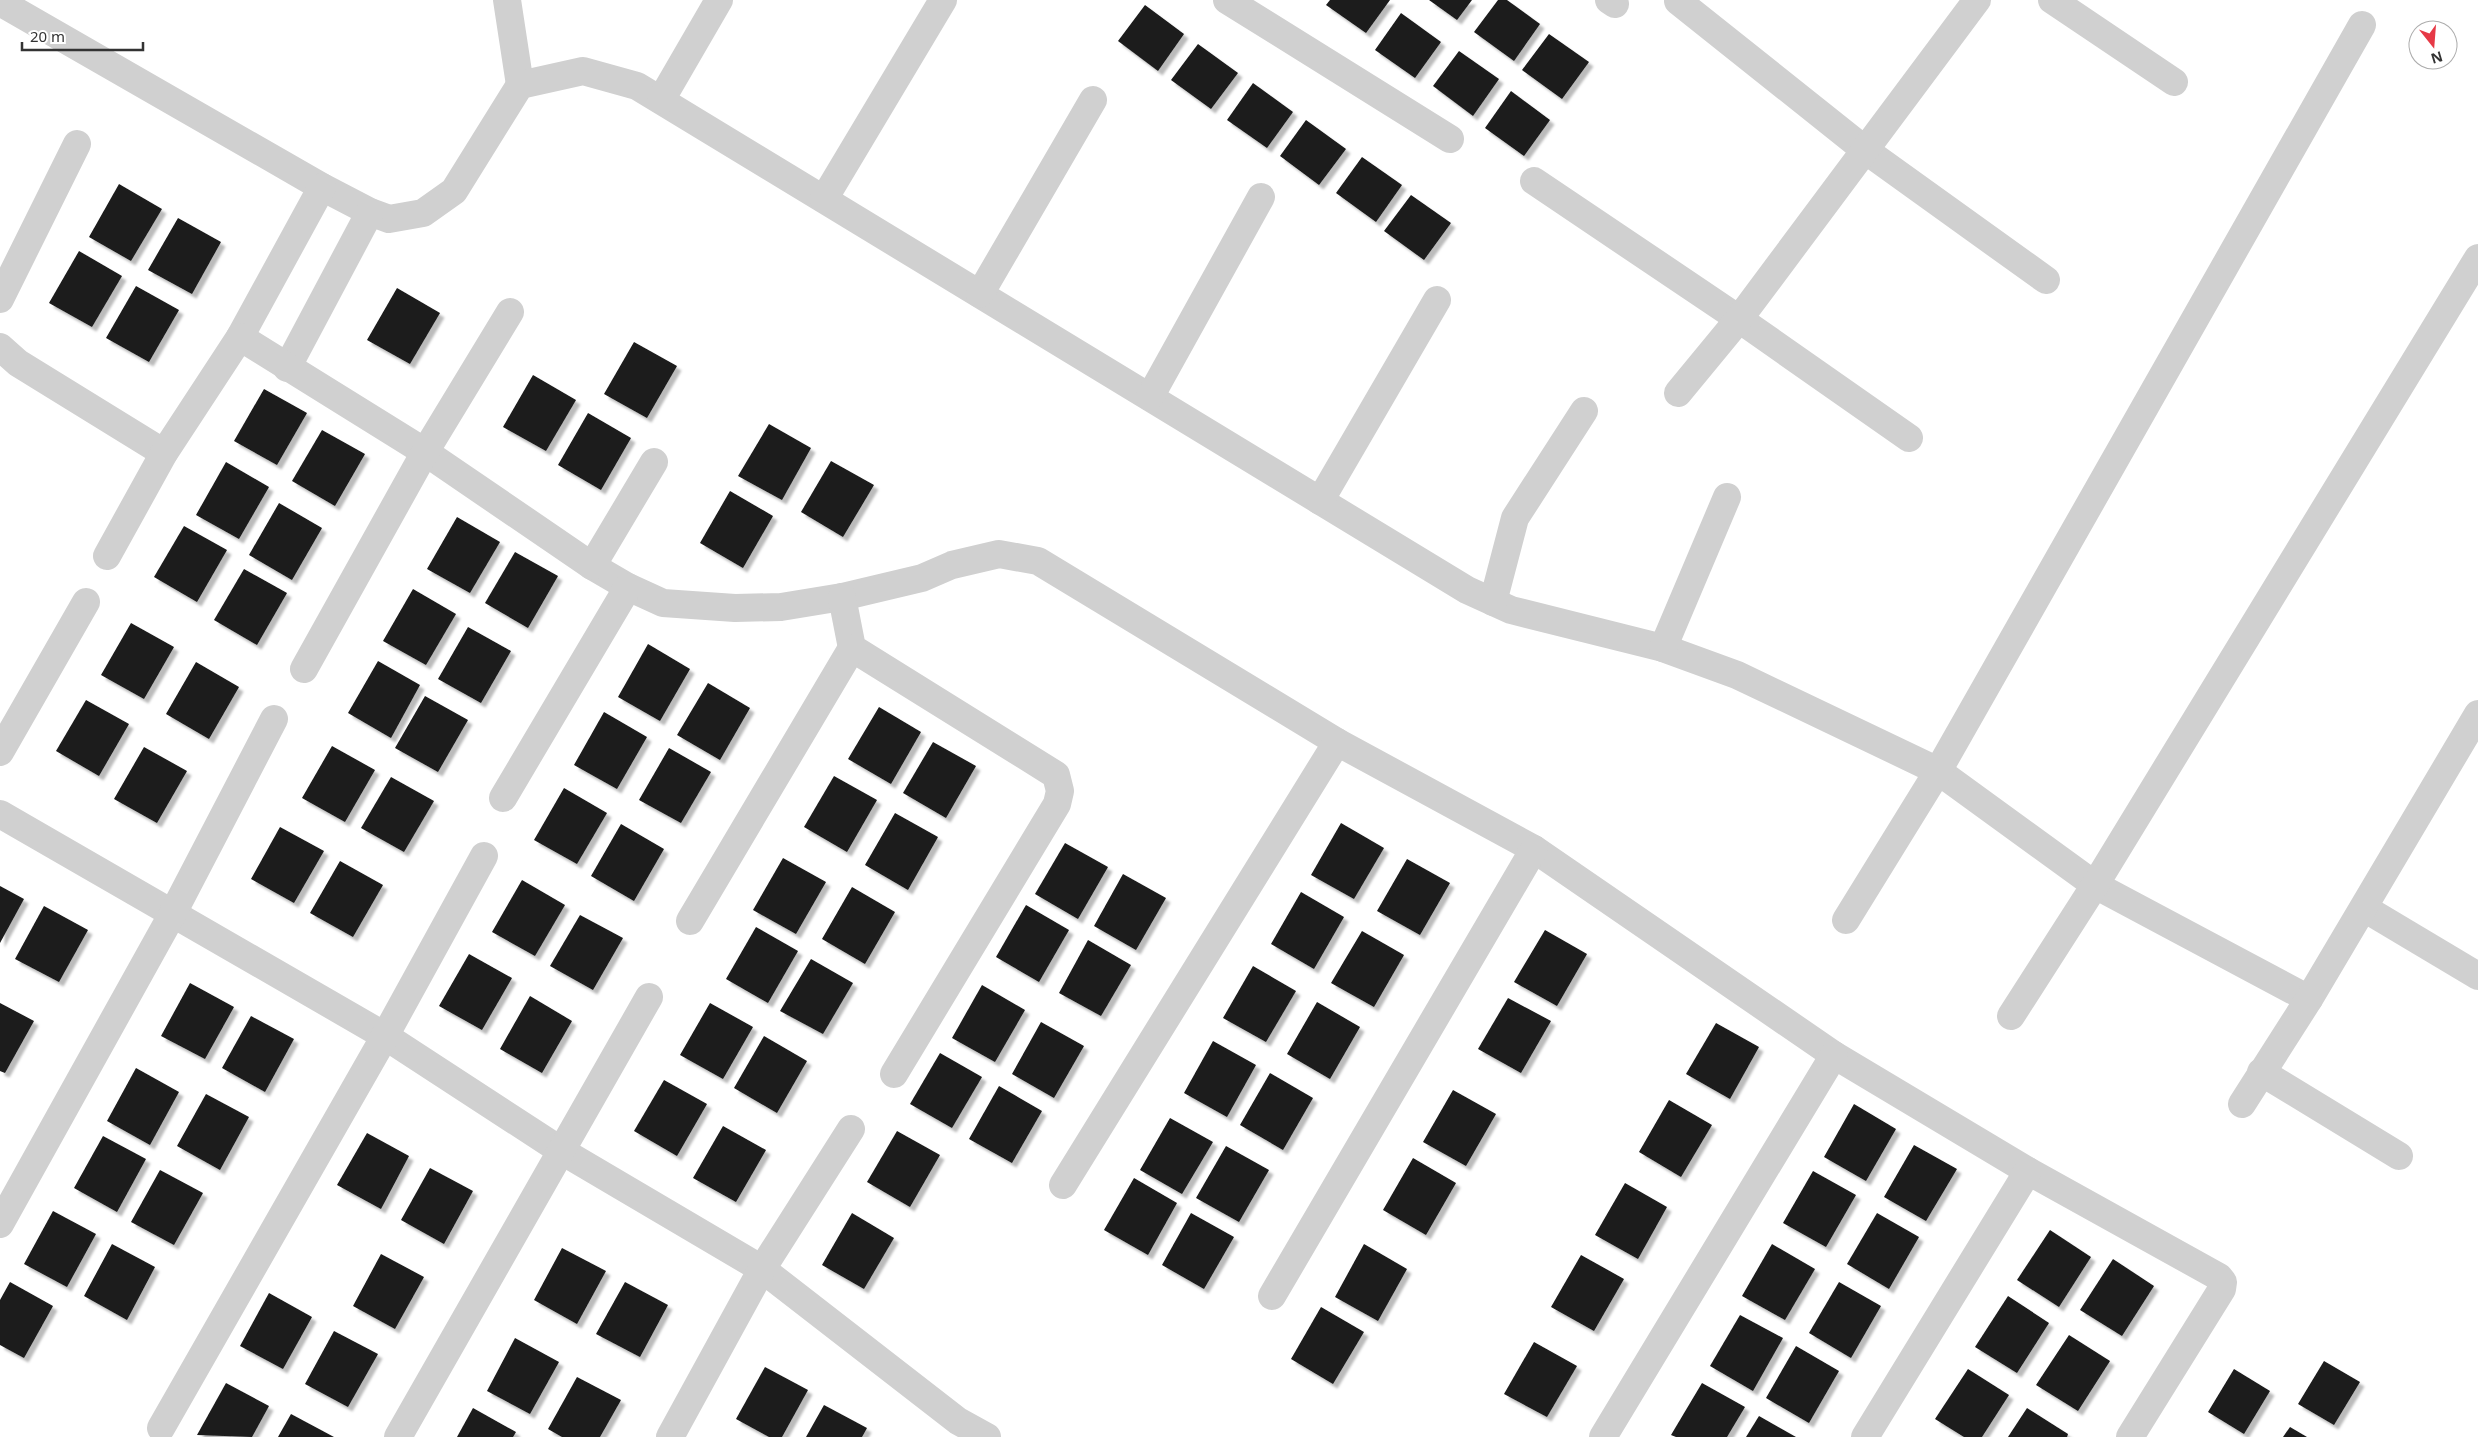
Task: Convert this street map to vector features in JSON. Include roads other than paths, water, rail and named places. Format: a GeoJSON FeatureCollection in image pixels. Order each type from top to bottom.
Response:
{"type":"FeatureCollection","features":[{"type":"Feature","properties":{"kind":"street"},"geometry":{"type":"LineString","coordinates":[[0,2],[322,187],[370,212],[389,219],[423,213],[454,192],[520,84],[507,0]]}},
{"type":"Feature","properties":{"kind":"street"},"geometry":{"type":"LineString","coordinates":[[661,100],[719,0]]}},
{"type":"Feature","properties":{"kind":"street"},"geometry":{"type":"LineString","coordinates":[[824,199],[943,0]]}},
{"type":"Feature","properties":{"kind":"street"},"geometry":{"type":"LineString","coordinates":[[1226,0],[1450,139]]}},
{"type":"Feature","properties":{"kind":"street"},"geometry":{"type":"LineString","coordinates":[[1678,393],[1739,319],[1977,0]]}},
{"type":"Feature","properties":{"kind":"street"},"geometry":{"type":"LineString","coordinates":[[2052,0],[2174,82]]}},
{"type":"Feature","properties":{"kind":"street"},"geometry":{"type":"LineString","coordinates":[[1678,1],[1865,150],[2046,280]]}},
{"type":"Feature","properties":{"kind":"street"},"geometry":{"type":"LineString","coordinates":[[1846,920],[1938,771],[2362,25]]}},
{"type":"Feature","properties":{"kind":"street"},"geometry":{"type":"LineString","coordinates":[[520,84],[583,71],[637,86],[1467,590],[1511,610],[1664,648],[1736,675],[1938,771],[2095,885],[2309,999]]}},
{"type":"Feature","properties":{"kind":"street"},"geometry":{"type":"LineString","coordinates":[[980,294],[1093,100]]}},
{"type":"Feature","properties":{"kind":"street"},"geometry":{"type":"LineString","coordinates":[[0,300],[77,144]]}},
{"type":"Feature","properties":{"kind":"street"},"geometry":{"type":"LineString","coordinates":[[1534,181],[1739,319],[1909,438]]}},
{"type":"Feature","properties":{"kind":"street"},"geometry":{"type":"LineString","coordinates":[[107,556],[164,453],[240,337],[322,187]]}},
{"type":"Feature","properties":{"kind":"street"},"geometry":{"type":"LineString","coordinates":[[1150,397],[1261,197]]}},
{"type":"Feature","properties":{"kind":"street"},"geometry":{"type":"LineString","coordinates":[[287,368],[370,212]]}},
{"type":"Feature","properties":{"kind":"street"},"geometry":{"type":"LineString","coordinates":[[2011,1016],[2095,885],[2478,258]]}},
{"type":"Feature","properties":{"kind":"street"},"geometry":{"type":"LineString","coordinates":[[1320,501],[1437,300]]}},
{"type":"Feature","properties":{"kind":"street"},"geometry":{"type":"LineString","coordinates":[[304,669],[425,452],[510,312]]}},
{"type":"Feature","properties":{"kind":"street"},"geometry":{"type":"LineString","coordinates":[[240,337],[287,368],[425,452],[592,566],[628,587],[662,603],[735,608],[781,607],[842,597],[922,578],[952,565],[999,554],[1038,561],[1338,742],[1534,849],[1834,1055],[2028,1171],[2219,1277],[2223,1282],[2222,1289],[2130,1437]]}},
{"type":"Feature","properties":{"kind":"street"},"geometry":{"type":"LineString","coordinates":[[0,347],[18,363],[164,453]]}},
{"type":"Feature","properties":{"kind":"street"},"geometry":{"type":"LineString","coordinates":[[1493,602],[1515,518],[1584,411]]}},
{"type":"Feature","properties":{"kind":"street"},"geometry":{"type":"LineString","coordinates":[[592,566],[654,462]]}},
{"type":"Feature","properties":{"kind":"street"},"geometry":{"type":"LineString","coordinates":[[1664,648],[1727,497]]}},
{"type":"Feature","properties":{"kind":"street"},"geometry":{"type":"LineString","coordinates":[[503,798],[628,587]]}},
{"type":"Feature","properties":{"kind":"street"},"geometry":{"type":"LineString","coordinates":[[690,921],[852,648],[842,597]]}},
{"type":"Feature","properties":{"kind":"street"},"geometry":{"type":"LineString","coordinates":[[0,752],[86,602]]}},
{"type":"Feature","properties":{"kind":"street"},"geometry":{"type":"LineString","coordinates":[[852,648],[1056,775],[1060,791],[1057,804],[894,1074]]}},
{"type":"Feature","properties":{"kind":"street"},"geometry":{"type":"LineString","coordinates":[[2242,1104],[2364,908],[2471,742],[2478,714]]}},
{"type":"Feature","properties":{"kind":"street"},"geometry":{"type":"LineString","coordinates":[[0,1224],[173,913],[274,719]]}},
{"type":"Feature","properties":{"kind":"street"},"geometry":{"type":"LineString","coordinates":[[1063,1185],[1338,742]]}},
{"type":"Feature","properties":{"kind":"street"},"geometry":{"type":"LineString","coordinates":[[0,814],[385,1036],[560,1150],[762,1269],[954,1429],[987,1437]]}},
{"type":"Feature","properties":{"kind":"street"},"geometry":{"type":"LineString","coordinates":[[1272,1296],[1534,849]]}},
{"type":"Feature","properties":{"kind":"street"},"geometry":{"type":"LineString","coordinates":[[161,1428],[385,1036],[484,856]]}},
{"type":"Feature","properties":{"kind":"street"},"geometry":{"type":"LineString","coordinates":[[2364,908],[2478,976]]}},
{"type":"Feature","properties":{"kind":"street"},"geometry":{"type":"LineString","coordinates":[[398,1437],[649,997]]}},
{"type":"Feature","properties":{"kind":"street"},"geometry":{"type":"LineString","coordinates":[[1603,1437],[1834,1055]]}},
{"type":"Feature","properties":{"kind":"street"},"geometry":{"type":"LineString","coordinates":[[2261,1072],[2399,1156]]}},
{"type":"Feature","properties":{"kind":"street"},"geometry":{"type":"LineString","coordinates":[[670,1437],[762,1269],[851,1129]]}},
{"type":"Feature","properties":{"kind":"street"},"geometry":{"type":"LineString","coordinates":[[1865,1437],[2028,1171]]}}]}
